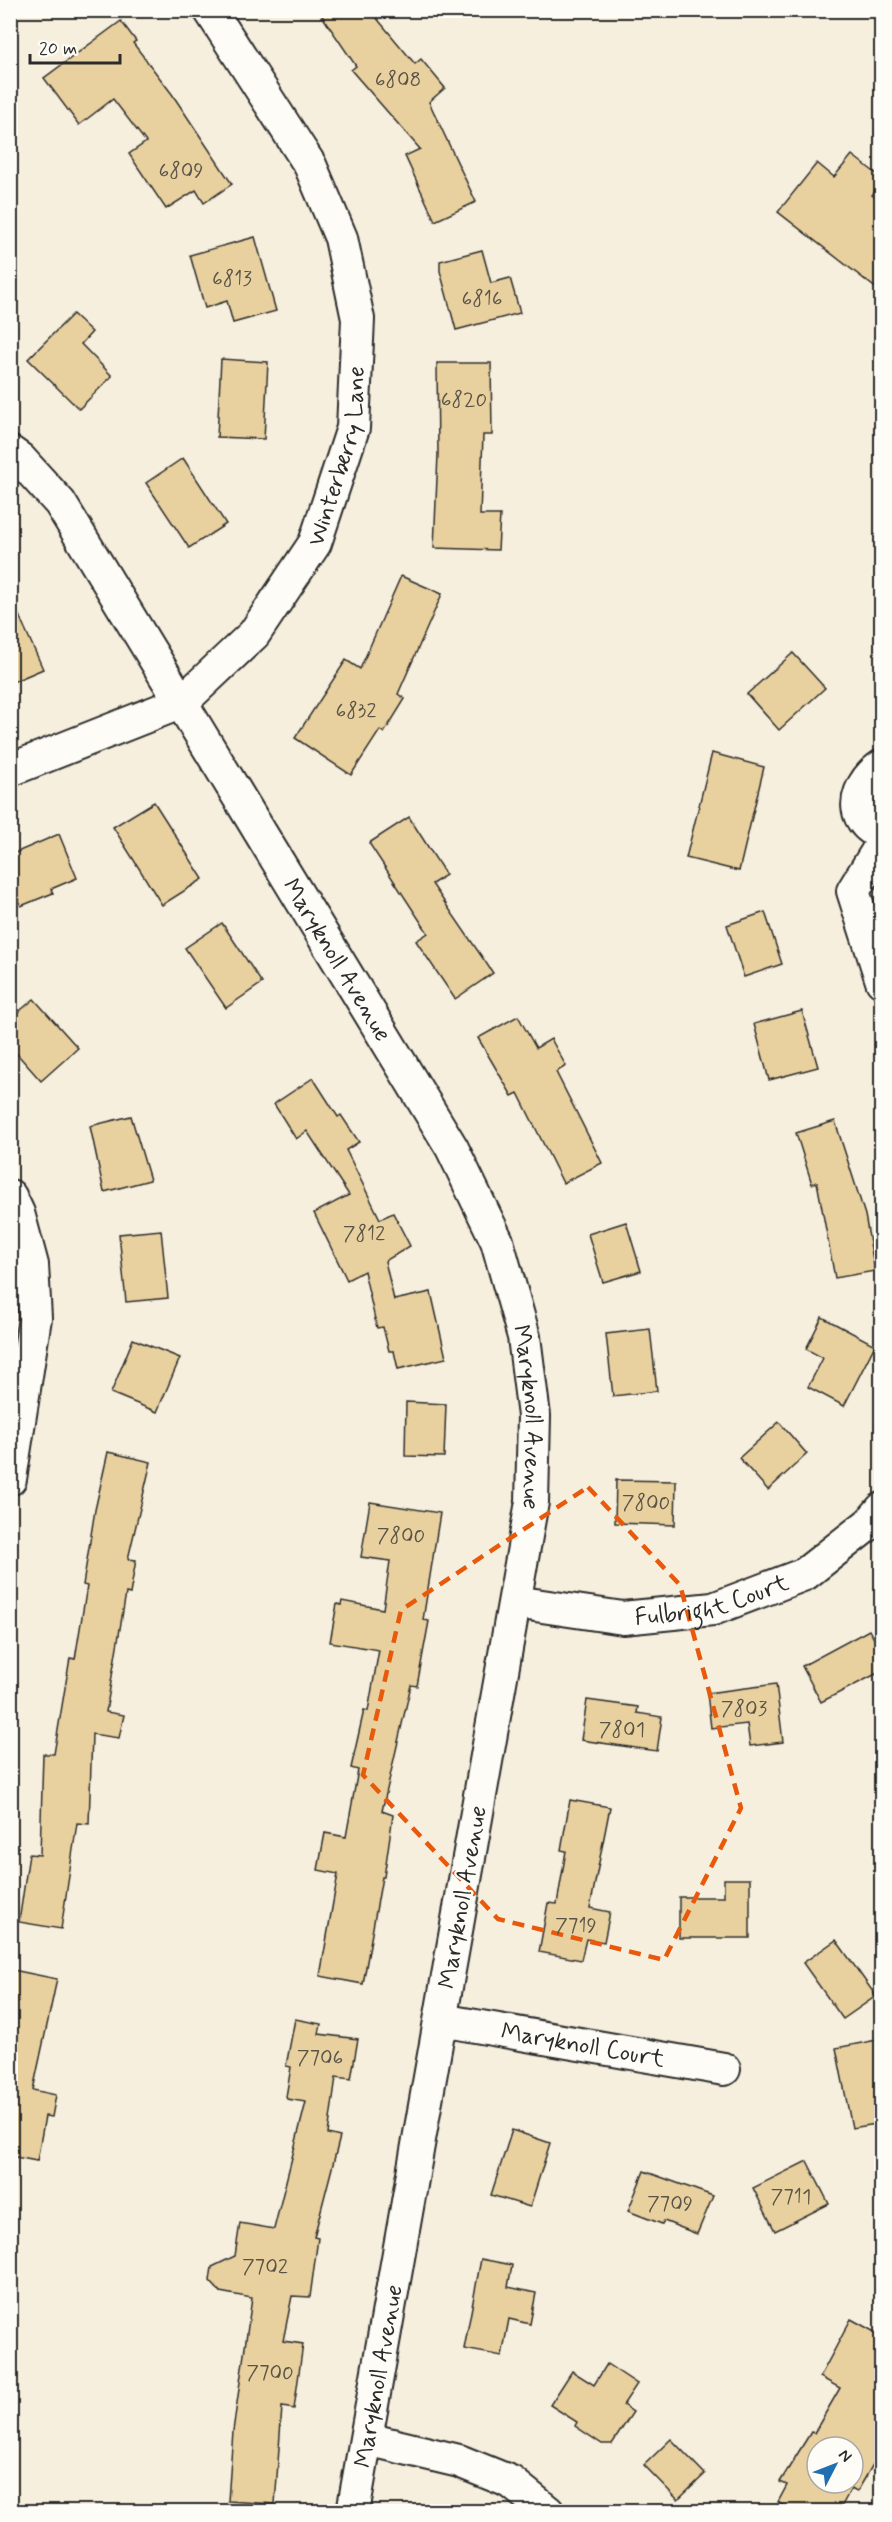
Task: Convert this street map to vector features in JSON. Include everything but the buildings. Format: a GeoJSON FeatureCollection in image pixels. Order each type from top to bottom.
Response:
{"type":"FeatureCollection","features":[{"type":"Feature","properties":{"kind":"street","name":"Winterberry Lane"},"geometry":{"type":"LineString","coordinates":[[10,770],[182,702],[254,634],[315,543],[353,428],[358,319],[341,238],[310,165],[210,10]]}},
{"type":"Feature","properties":{"kind":"street","name":"Maryknoll Avenue"},"geometry":{"type":"LineString","coordinates":[[10,452],[20,459],[60,503],[452,1148],[497,1241],[524,1336],[534,1416],[532,1502],[353,2511]]}},
{"type":"Feature","properties":{"kind":"street"},"geometry":{"type":"LineString","coordinates":[[882,766],[870,773],[859,797],[864,823],[882,836]]}},
{"type":"Feature","properties":{"kind":"street"},"geometry":{"type":"LineString","coordinates":[[882,844],[853,891],[882,981]]}},
{"type":"Feature","properties":{"kind":"street"},"geometry":{"type":"LineString","coordinates":[[10,1196],[18,1213],[32,1265],[35,1318],[14,1438],[10,1479]]}},
{"type":"Feature","properties":{"kind":"street","name":"Fulbright Court"},"geometry":{"type":"LineString","coordinates":[[515,1602],[623,1618],[713,1609],[805,1574],[878,1522]]}},
{"type":"Feature","properties":{"kind":"street","name":"Maryknoll Court"},"geometry":{"type":"LineString","coordinates":[[441,2020],[724,2069]]}},
{"type":"Feature","properties":{"kind":"street"},"geometry":{"type":"LineString","coordinates":[[367,2439],[469,2465],[511,2482],[548,2511]]}},
{"type":"Feature","properties":{"kind":"highlighted area"},"geometry":{"type":"Polygon","coordinates":[[[588,1487],[680,1585],[741,1808],[664,1960],[498,1919],[363,1775],[401,1610],[588,1487]]]}}]}
